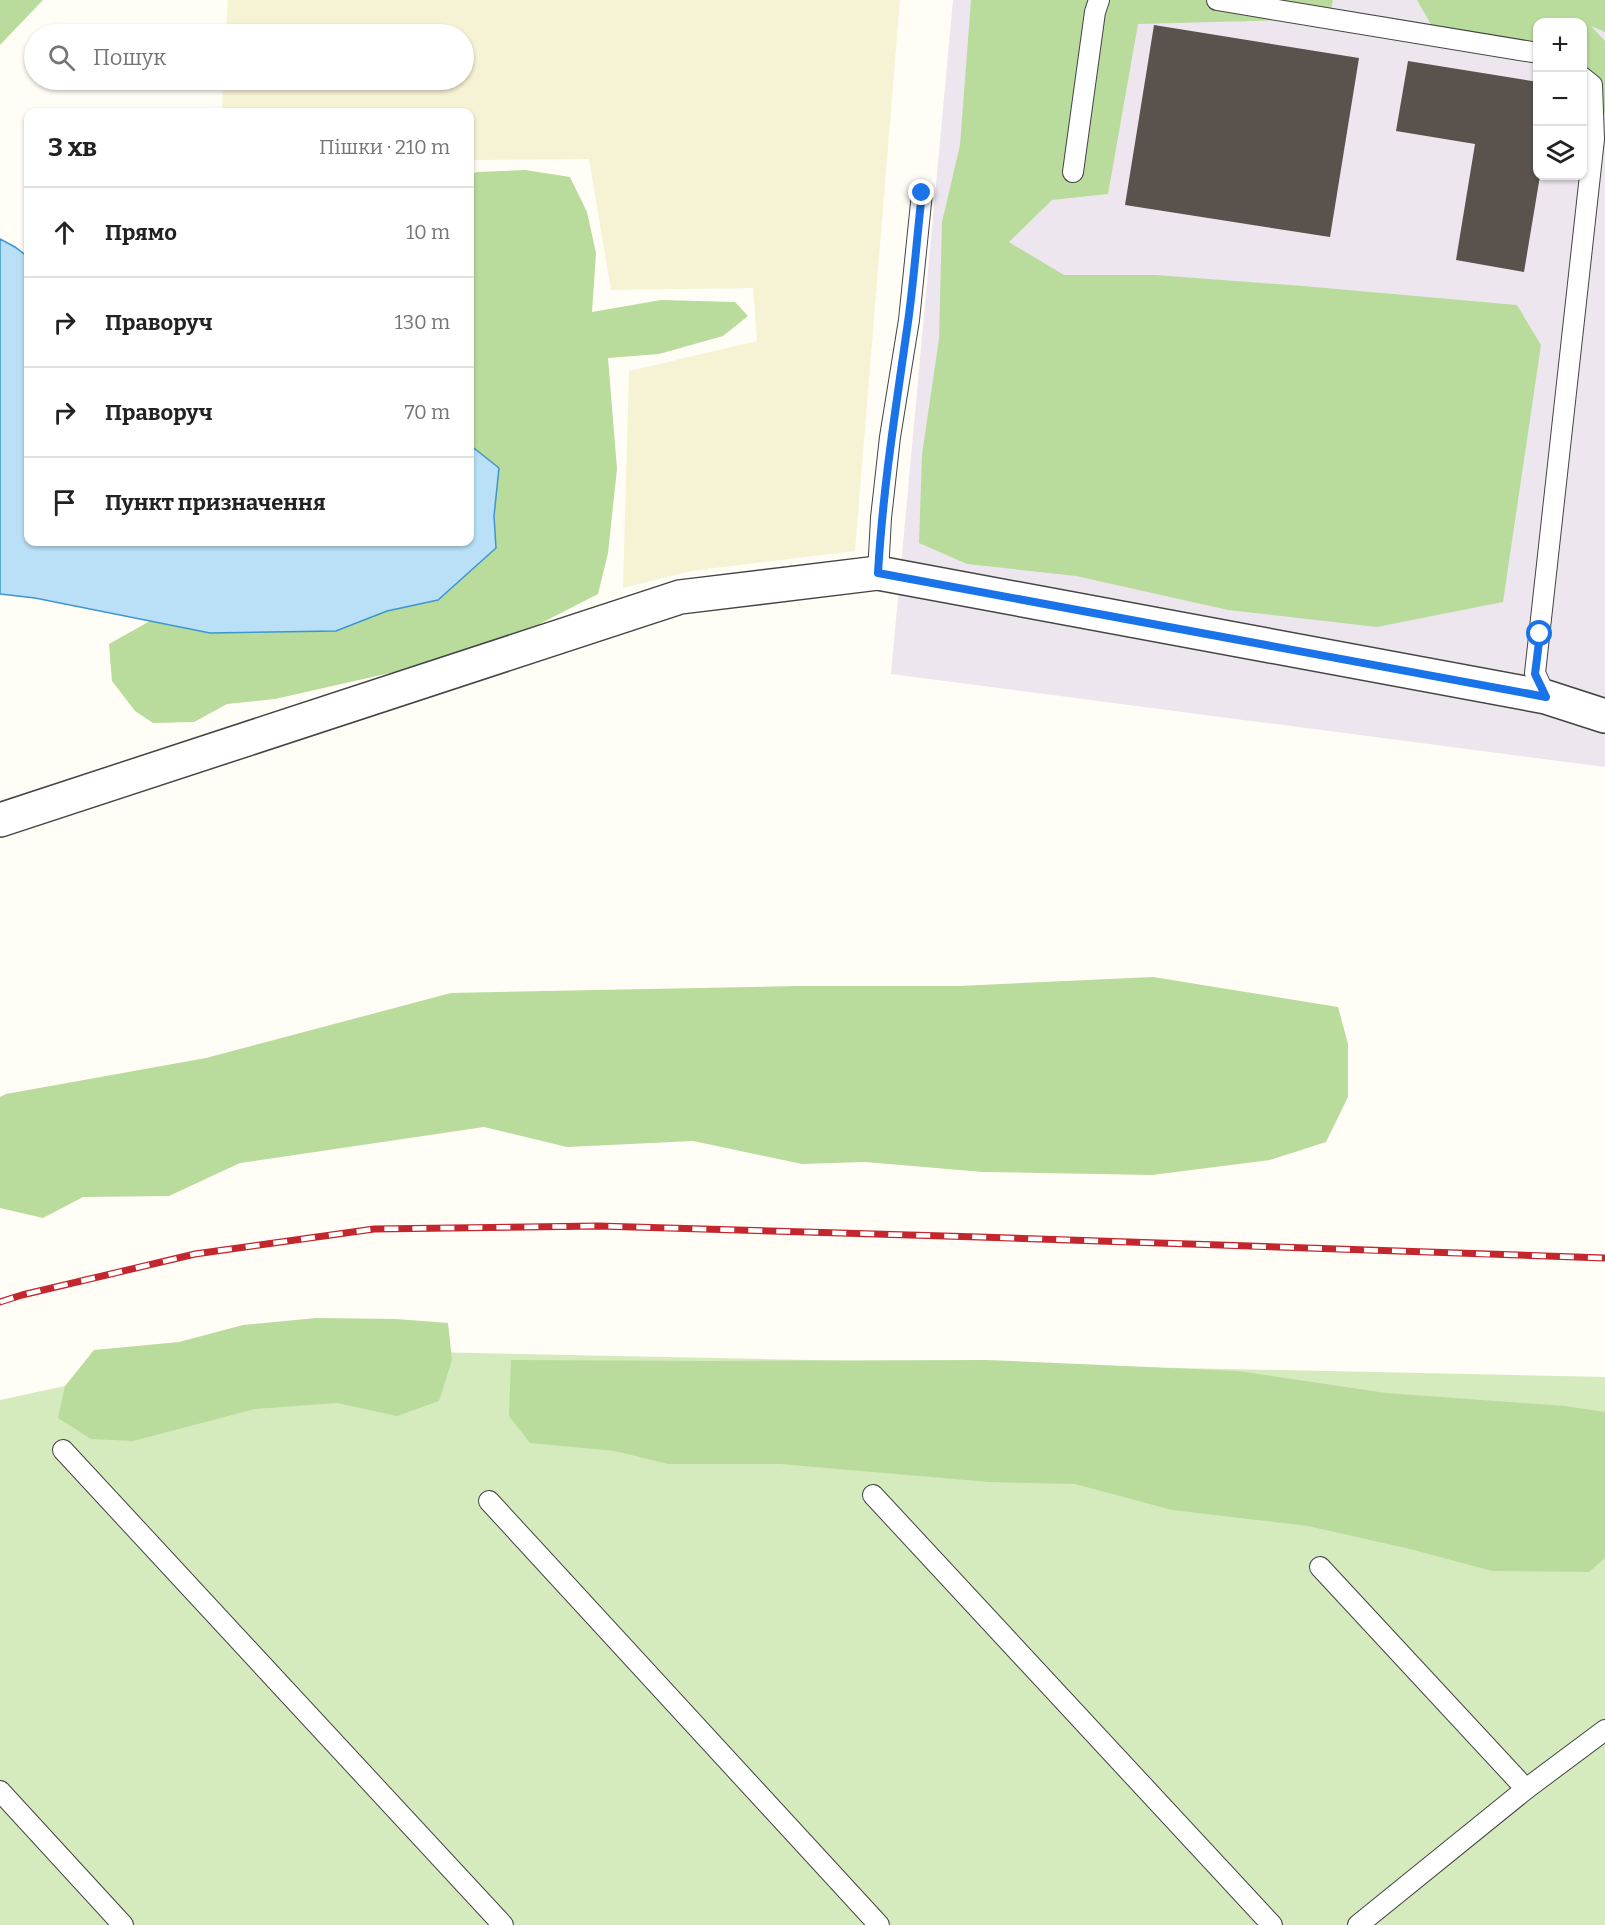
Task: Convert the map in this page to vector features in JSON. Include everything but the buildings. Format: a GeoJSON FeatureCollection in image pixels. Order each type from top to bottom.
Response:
{"type":"FeatureCollection","features":[{"type":"Feature","properties":{"kind":"street"},"geometry":{"type":"LineString","coordinates":[[0,820],[680,597],[878,573],[1546,697],[1605,716]]}},
{"type":"Feature","properties":{"kind":"lane"},"geometry":{"type":"LineString","coordinates":[[1073,172],[1095,12],[1099,0]]}},
{"type":"Feature","properties":{"kind":"lane"},"geometry":{"type":"LineString","coordinates":[[1216,0],[1533,52]]}},
{"type":"Feature","properties":{"kind":"lane"},"geometry":{"type":"LineString","coordinates":[[1546,697],[1535,674],[1594,139],[1592,85],[1587,81]]}},
{"type":"Feature","properties":{"kind":"lane"},"geometry":{"type":"LineString","coordinates":[[878,573],[881,518],[889,448],[909,320],[922,193]]}},
{"type":"Feature","properties":{"kind":"lane"},"geometry":{"type":"LineString","coordinates":[[63,1450],[503,1925]]}},
{"type":"Feature","properties":{"kind":"lane"},"geometry":{"type":"LineString","coordinates":[[873,1496],[1272,1925]]}},
{"type":"Feature","properties":{"kind":"lane"},"geometry":{"type":"LineString","coordinates":[[489,1501],[879,1925]]}},
{"type":"Feature","properties":{"kind":"lane"},"geometry":{"type":"LineString","coordinates":[[1320,1567],[1526,1789]]}},
{"type":"Feature","properties":{"kind":"lane"},"geometry":{"type":"LineString","coordinates":[[1358,1925],[1526,1789],[1605,1730]]}},
{"type":"Feature","properties":{"kind":"lane"},"geometry":{"type":"LineString","coordinates":[[0,1791],[123,1925]]}},
{"type":"Feature","properties":{"kind":"shaded area"},"geometry":{"type":"Polygon","coordinates":[[[228,0],[900,0],[855,551],[691,571],[623,588],[629,371],[757,341],[753,288],[611,290],[589,159],[474,160],[474,108],[222,108],[223,90],[474,90],[474,24],[227,24],[228,0]]]}},
{"type":"Feature","properties":{"kind":"shaded area"},"geometry":{"type":"Polygon","coordinates":[[[953,0],[1605,0],[1605,767],[891,674],[953,0]]]}},
{"type":"Feature","properties":{"kind":"green space"},"geometry":{"type":"Polygon","coordinates":[[[0,0],[43,0],[0,45],[0,0]]]}},
{"type":"Feature","properties":{"kind":"green space"},"geometry":{"type":"Polygon","coordinates":[[[971,0],[1333,0],[1329,19],[1138,24],[1108,194],[1052,200],[1009,242],[1064,275],[1156,275],[1517,305],[1541,345],[1503,602],[1377,627],[1228,610],[1076,576],[967,564],[919,543],[922,454],[939,339],[942,222],[960,145],[971,0]]]}},
{"type":"Feature","properties":{"kind":"green space"},"geometry":{"type":"Polygon","coordinates":[[[1417,0],[1605,0],[1605,32],[1591,26],[1605,41],[1605,113],[1597,118],[1587,107],[1587,18],[1533,18],[1533,49],[1525,40],[1437,35],[1417,0]]]}},
{"type":"Feature","properties":{"kind":"green space"},"geometry":{"type":"Polygon","coordinates":[[[525,170],[570,177],[587,212],[596,253],[592,312],[661,300],[735,302],[748,316],[723,336],[659,354],[608,358],[617,469],[608,553],[598,594],[522,633],[416,667],[275,699],[227,704],[194,722],[153,723],[135,711],[112,681],[109,644],[150,621],[210,633],[387,611],[438,600],[496,548],[494,516],[499,468],[474,448],[474,173],[525,170]]]}},
{"type":"Feature","properties":{"kind":"green space"},"geometry":{"type":"Polygon","coordinates":[[[1153,977],[1338,1007],[1348,1044],[1348,1097],[1326,1142],[1270,1160],[1152,1175],[983,1172],[865,1162],[802,1164],[693,1141],[567,1147],[484,1127],[240,1163],[169,1196],[83,1197],[43,1218],[0,1208],[0,1097],[6,1094],[206,1058],[451,993],[797,986],[959,986],[1153,977]]]}},
{"type":"Feature","properties":{"kind":"green space"},"geometry":{"type":"Polygon","coordinates":[[[316,1318],[396,1319],[448,1323],[452,1360],[439,1401],[397,1416],[337,1403],[255,1409],[133,1441],[91,1439],[58,1418],[65,1386],[94,1350],[179,1342],[243,1325],[316,1318]]]}},
{"type":"Feature","properties":{"kind":"green space"},"geometry":{"type":"Polygon","coordinates":[[[242,1348],[1605,1377],[1605,1925],[0,1925],[0,1400],[242,1348]]]}},
{"type":"Feature","properties":{"kind":"green space"},"geometry":{"type":"Polygon","coordinates":[[[511,1360],[987,1360],[1238,1371],[1386,1393],[1565,1406],[1605,1412],[1605,1558],[1589,1572],[1492,1571],[1410,1549],[1308,1526],[1172,1510],[1075,1484],[989,1482],[780,1464],[668,1464],[615,1451],[530,1443],[509,1416],[511,1360]]]}},
{"type":"Feature","properties":{"kind":"water"},"geometry":{"type":"Polygon","coordinates":[[[0,239],[24,254],[24,546],[474,546],[474,448],[499,468],[494,516],[496,548],[438,600],[387,611],[336,631],[210,633],[35,598],[0,594],[0,239]]]}},
{"type":"Feature","properties":{"kind":"railway"},"geometry":{"type":"LineString","coordinates":[[0,1302],[195,1254],[374,1229],[598,1226],[1605,1258]]}},
{"type":"Feature","properties":{"kind":"route"},"geometry":{"type":"LineString","coordinates":[[922,193],[909,320],[890,437],[881,518],[878,573],[1546,697],[1535,674],[1540,634]]}}]}
